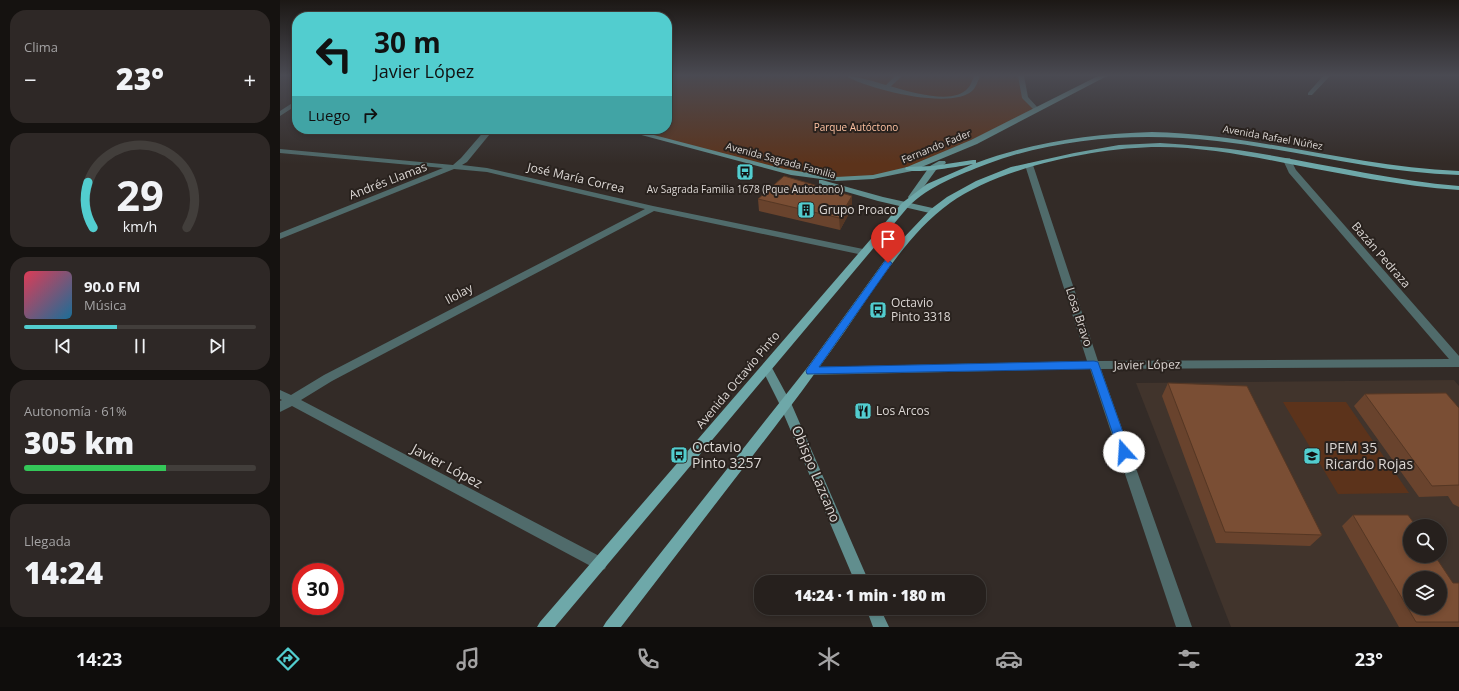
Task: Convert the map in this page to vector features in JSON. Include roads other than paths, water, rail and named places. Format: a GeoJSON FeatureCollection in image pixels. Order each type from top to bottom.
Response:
{"type":"FeatureCollection","features":[{"type":"Feature","properties":{"kind":"main road","name":"Fernando Fader"},"geometry":{"type":"LineString","coordinates":[[784,171],[836,179],[873,177],[909,169],[974,142],[1046,105]]}},
{"type":"Feature","properties":{"kind":"main road","name":"Avenida Rafael Núñez"},"geometry":{"type":"LineString","coordinates":[[905,205],[912,197],[959,172],[991,160],[1044,146],[1112,135],[1151,133],[1195,136],[1242,142],[1396,169],[1459,173]]}},
{"type":"Feature","properties":{"kind":"main road","name":"Avenida Sagrada Familia"},"geometry":{"type":"LineString","coordinates":[[642,134],[784,171],[905,205],[934,211]]}},
{"type":"Feature","properties":{"kind":"main road"},"geometry":{"type":"LineString","coordinates":[[912,197],[933,168],[974,142]]}},
{"type":"Feature","properties":{"kind":"main road","name":"Avenida Rafael Núñez"},"geometry":{"type":"LineString","coordinates":[[934,211],[950,199],[979,183],[1029,165],[1074,154],[1118,147],[1160,145],[1210,148],[1287,160],[1410,184],[1459,188]]}},
{"type":"Feature","properties":{"kind":"main road"},"geometry":{"type":"LineString","coordinates":[[909,169],[933,168],[991,160]]}},
{"type":"Feature","properties":{"kind":"main road","name":"Avenida Octavio Pinto"},"geometry":{"type":"LineString","coordinates":[[545,627],[767,368],[863,252],[905,205]]}},
{"type":"Feature","properties":{"kind":"main road"},"geometry":{"type":"LineString","coordinates":[[611,627],[811,371],[896,251],[934,211]]}},
{"type":"Feature","properties":{"kind":"main road","name":"Obispo Lazcano"},"geometry":{"type":"LineString","coordinates":[[767,368],[786,403],[859,575]]}},
{"type":"Feature","properties":{"kind":"main road"},"geometry":{"type":"LineString","coordinates":[[876,615],[881,627]]}},
{"type":"Feature","properties":{"kind":"street"},"geometry":{"type":"LineString","coordinates":[[1032,105],[1037,110]]}},
{"type":"Feature","properties":{"kind":"street"},"geometry":{"type":"LineString","coordinates":[[280,114],[292,106]]}},
{"type":"Feature","properties":{"kind":"street","name":"Andrés Llamas"},"geometry":{"type":"LineString","coordinates":[[280,236],[456,166],[464,160],[486,134]]}},
{"type":"Feature","properties":{"kind":"street","name":"José María Correa"},"geometry":{"type":"LineString","coordinates":[[280,151],[487,170],[652,208],[863,252]]}},
{"type":"Feature","properties":{"kind":"street","name":"Bazán Pedraza"},"geometry":{"type":"LineString","coordinates":[[1287,160],[1292,171],[1459,363]]}},
{"type":"Feature","properties":{"kind":"street","name":"Losa Bravo"},"geometry":{"type":"LineString","coordinates":[[1029,165],[1094,365],[1184,627]]}},
{"type":"Feature","properties":{"kind":"street","name":"Ilolay"},"geometry":{"type":"LineString","coordinates":[[286,404],[328,378],[652,208]]}},
{"type":"Feature","properties":{"kind":"street","name":"Javier López"},"geometry":{"type":"LineString","coordinates":[[811,371],[1094,365],[1459,363]]}},
{"type":"Feature","properties":{"kind":"street","name":"Javier López"},"geometry":{"type":"LineString","coordinates":[[280,394],[286,404],[600,564]]}},
{"type":"Feature","properties":{"kind":"place","name":"Av Sagrada Familia 1678 (Pque Autoctono)"},"geometry":{"type":"Point","coordinates":[745,172]}},
{"type":"Feature","properties":{"kind":"place","name":"Grupo Proaco"},"geometry":{"type":"Point","coordinates":[806,210]}},
{"type":"Feature","properties":{"kind":"place","name":"Octavio Pinto 3318"},"geometry":{"type":"Point","coordinates":[878,310]}},
{"type":"Feature","properties":{"kind":"place","name":"Los Arcos"},"geometry":{"type":"Point","coordinates":[863,411]}},
{"type":"Feature","properties":{"kind":"place","name":"Octavio Pinto 3257"},"geometry":{"type":"Point","coordinates":[679,455]}},
{"type":"Feature","properties":{"kind":"place","name":"IPEM 35 Ricardo Rojas"},"geometry":{"type":"Point","coordinates":[1312,456]}},
{"type":"Feature","properties":{"kind":"park label","name":"Parque Autóctono"},"geometry":{"type":"Point","coordinates":[856,127]}}]}
